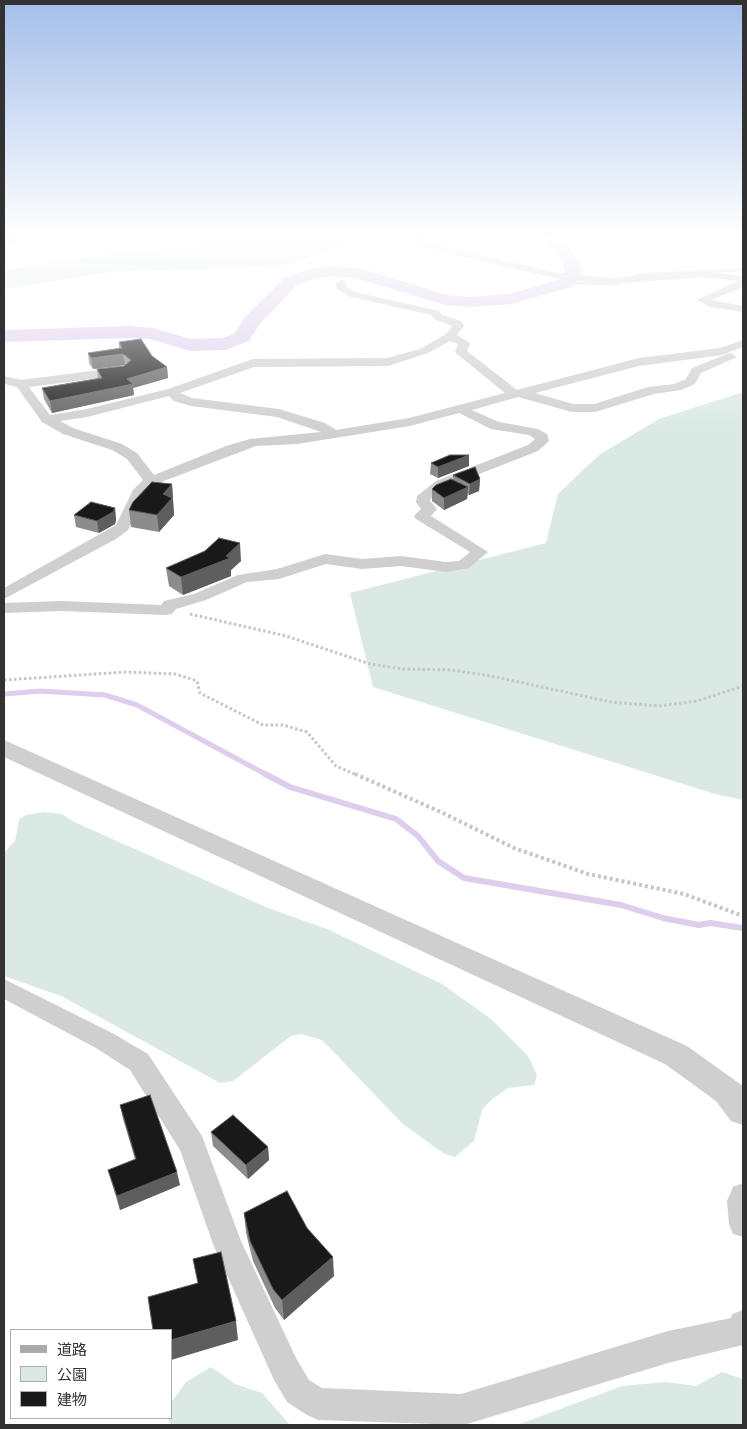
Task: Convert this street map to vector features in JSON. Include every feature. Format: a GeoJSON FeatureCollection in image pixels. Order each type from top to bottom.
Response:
{"type":"FeatureCollection","features":[{"type":"Feature","properties":{"kind":"street"},"geometry":{"type":"LineString","coordinates":[[47,419],[87,413],[172,392],[252,363],[388,362],[424,351],[450,336],[458,326],[457,323],[438,317],[435,313],[403,306]]}},
{"type":"Feature","properties":{"kind":"street"},"geometry":{"type":"LineString","coordinates":[[719,306],[743,309]]}},
{"type":"Feature","properties":{"kind":"street"},"geometry":{"type":"LineString","coordinates":[[450,336],[464,343],[461,352],[464,355],[513,394],[528,395],[572,408],[595,408],[652,390],[677,387],[691,381],[696,371],[743,350]]}},
{"type":"Feature","properties":{"kind":"street"},"geometry":{"type":"LineString","coordinates":[[4,594],[111,536],[123,527],[136,496],[151,481],[231,449],[255,442],[297,440],[410,422],[639,362],[722,351],[743,343]]}},
{"type":"Feature","properties":{"kind":"street"},"geometry":{"type":"LineString","coordinates":[[11,383],[125,370]]}},
{"type":"Feature","properties":{"kind":"street"},"geometry":{"type":"LineString","coordinates":[[11,383],[47,419],[68,431],[117,447],[132,456],[151,481]]}},
{"type":"Feature","properties":{"kind":"street"},"geometry":{"type":"LineString","coordinates":[[172,392],[178,398],[191,402],[279,413],[320,426],[334,434]]}},
{"type":"Feature","properties":{"kind":"street"},"geometry":{"type":"LineString","coordinates":[[4,608],[62,606],[166,610],[170,605],[200,597],[244,578],[279,574],[325,560],[362,564],[401,561],[446,567],[463,566],[480,552],[421,516],[430,509],[423,502],[424,496],[441,484],[533,448],[542,442],[542,437],[533,432],[488,423],[461,409]]}},
{"type":"Feature","properties":{"kind":"street"},"geometry":{"type":"LineString","coordinates":[[4,748],[676,1055],[728,1091],[743,1111]]}},
{"type":"Feature","properties":{"kind":"street"},"geometry":{"type":"LineString","coordinates":[[4,988],[105,1041],[139,1062],[192,1145],[228,1244],[285,1369],[298,1391],[318,1404],[460,1410],[668,1347],[741,1331],[743,1325]]}},
{"type":"Feature","properties":{"kind":"street"},"geometry":{"type":"LineString","coordinates":[[743,1196],[741,1201],[743,1224]]}},
{"type":"Feature","properties":{"kind":"path"},"geometry":{"type":"LineString","coordinates":[[166,610],[218,618],[286,636],[370,664],[403,669],[452,670],[491,676],[611,702],[659,706],[698,701],[743,686]]}},
{"type":"Feature","properties":{"kind":"path"},"geometry":{"type":"LineString","coordinates":[[4,680],[126,672],[175,674],[197,680],[200,693],[264,725],[283,725],[307,732],[336,766],[443,813],[514,848],[588,874],[684,894],[743,916]]}},
{"type":"Feature","properties":{"kind":"green space"},"geometry":{"type":"Polygon","coordinates":[[[743,392],[743,800],[715,794],[373,687],[350,593],[546,543],[558,494],[599,455],[659,419],[743,392]]]}},
{"type":"Feature","properties":{"kind":"green space"},"geometry":{"type":"Polygon","coordinates":[[[44,812],[62,814],[74,822],[268,908],[327,929],[442,984],[491,1019],[528,1056],[537,1075],[534,1085],[508,1088],[491,1100],[482,1110],[474,1141],[455,1157],[443,1153],[403,1124],[322,1040],[301,1034],[291,1036],[233,1081],[220,1083],[61,996],[4,976],[4,853],[15,841],[19,819],[26,815],[44,812]]]}},
{"type":"Feature","properties":{"kind":"green space"},"geometry":{"type":"Polygon","coordinates":[[[211,1367],[235,1384],[262,1393],[290,1425],[170,1425],[168,1419],[172,1419],[172,1402],[186,1382],[211,1367]]]}},
{"type":"Feature","properties":{"kind":"green space"},"geometry":{"type":"Polygon","coordinates":[[[722,1372],[743,1379],[743,1425],[517,1425],[622,1386],[666,1382],[696,1386],[722,1372]]]}},
{"type":"Feature","properties":{"kind":"building"},"geometry":{"type":"Polygon","coordinates":[[[141,339],[152,356],[167,367],[127,379],[133,384],[50,401],[42,388],[102,378],[97,369],[124,366],[131,360],[123,354],[91,358],[88,353],[122,348],[119,342],[141,339]]]}},
{"type":"Feature","properties":{"kind":"building"},"geometry":{"type":"Polygon","coordinates":[[[450,455],[469,455],[438,467],[431,463],[450,455]]]}},
{"type":"Feature","properties":{"kind":"building"},"geometry":{"type":"Polygon","coordinates":[[[475,467],[480,479],[470,484],[453,475],[475,467]]]}},
{"type":"Feature","properties":{"kind":"building"},"geometry":{"type":"Polygon","coordinates":[[[451,479],[468,487],[444,498],[432,489],[436,485],[451,479]]]}},
{"type":"Feature","properties":{"kind":"building"},"geometry":{"type":"Polygon","coordinates":[[[152,482],[172,484],[163,494],[172,498],[157,515],[129,510],[133,502],[152,482]]]}},
{"type":"Feature","properties":{"kind":"building"},"geometry":{"type":"Polygon","coordinates":[[[91,502],[115,508],[113,512],[97,521],[74,515],[91,502]]]}},
{"type":"Feature","properties":{"kind":"building"},"geometry":{"type":"Polygon","coordinates":[[[219,538],[240,543],[226,556],[230,558],[181,577],[166,568],[205,551],[219,538]]]}},
{"type":"Feature","properties":{"kind":"building"},"geometry":{"type":"Polygon","coordinates":[[[150,1095],[177,1172],[117,1196],[108,1170],[136,1159],[120,1105],[150,1095]]]}},
{"type":"Feature","properties":{"kind":"building"},"geometry":{"type":"Polygon","coordinates":[[[233,1115],[268,1147],[246,1165],[211,1132],[233,1115]]]}},
{"type":"Feature","properties":{"kind":"building"},"geometry":{"type":"Polygon","coordinates":[[[287,1191],[307,1228],[333,1257],[282,1300],[273,1289],[250,1241],[244,1213],[287,1191]]]}},
{"type":"Feature","properties":{"kind":"building"},"geometry":{"type":"Polygon","coordinates":[[[221,1252],[236,1321],[172,1340],[172,1329],[153,1329],[148,1297],[198,1283],[193,1259],[221,1252]]]}},
{"type":"Feature","properties":{"kind":"waterway"},"geometry":{"type":"LineString","coordinates":[[4,336],[129,332],[153,334],[174,342],[190,345],[225,344],[242,337],[251,322],[267,306]]}},
{"type":"Feature","properties":{"kind":"waterway"},"geometry":{"type":"LineString","coordinates":[[4,694],[40,691],[105,695],[137,705],[267,775]]}},
{"type":"Feature","properties":{"kind":"waterway"},"geometry":{"type":"LineString","coordinates":[[265,774],[290,787],[396,819],[418,836],[438,861],[464,878],[621,905],[663,918],[699,925],[710,923],[743,928]]}}]}
